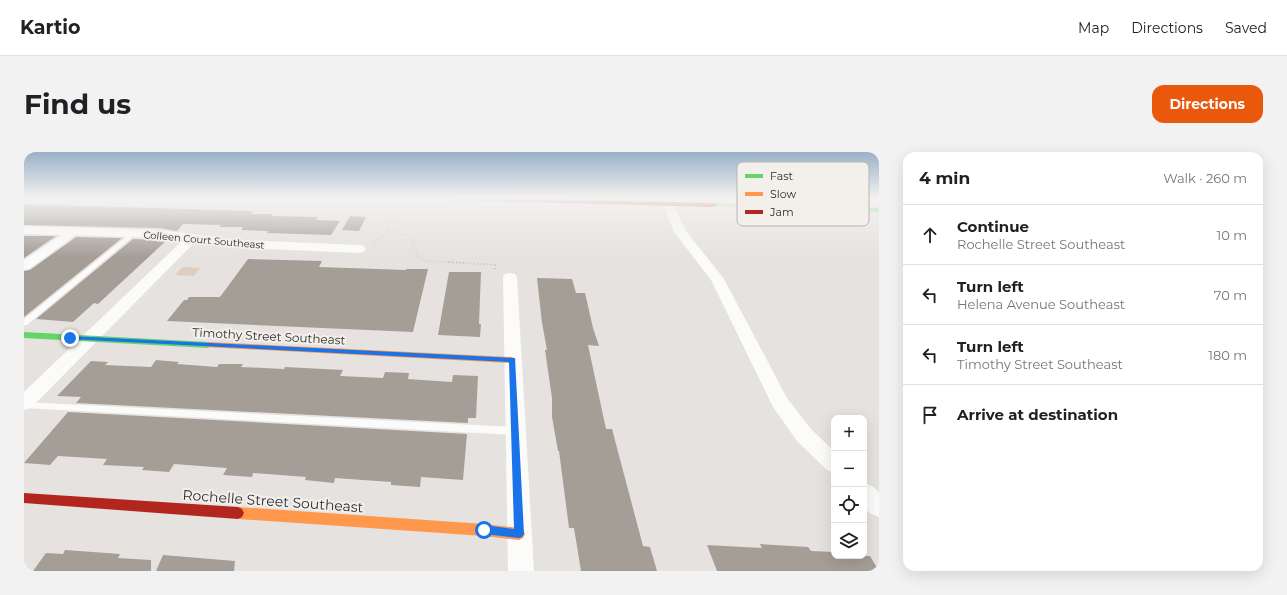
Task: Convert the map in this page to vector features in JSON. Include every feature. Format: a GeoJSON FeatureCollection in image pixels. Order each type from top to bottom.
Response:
{"type":"FeatureCollection","features":[{"type":"Feature","properties":{"kind":"street"},"geometry":{"type":"LineString","coordinates":[[674,218],[680,232],[717,279],[780,402],[804,435],[831,461]]}},
{"type":"Feature","properties":{"kind":"street","name":"Colleen Court Southeast"},"geometry":{"type":"LineString","coordinates":[[24,230],[193,237],[240,244],[360,249]]}},
{"type":"Feature","properties":{"kind":"street"},"geometry":{"type":"LineString","coordinates":[[24,266],[73,232]]}},
{"type":"Feature","properties":{"kind":"street"},"geometry":{"type":"LineString","coordinates":[[24,404],[88,339],[193,237]]}},
{"type":"Feature","properties":{"kind":"street"},"geometry":{"type":"LineString","coordinates":[[503,273],[512,360],[521,571]]}},
{"type":"Feature","properties":{"kind":"street","name":"Timothy Street Southeast"},"geometry":{"type":"LineString","coordinates":[[24,334],[88,339],[512,360]]}},
{"type":"Feature","properties":{"kind":"street"},"geometry":{"type":"LineString","coordinates":[[867,496],[879,507]]}},
{"type":"Feature","properties":{"kind":"street","name":"Rochelle Street Southeast"},"geometry":{"type":"LineString","coordinates":[[24,498],[484,530],[519,534]]}},
{"type":"Feature","properties":{"kind":"lane"},"geometry":{"type":"LineString","coordinates":[[24,323],[133,234]]}},
{"type":"Feature","properties":{"kind":"lane"},"geometry":{"type":"LineString","coordinates":[[24,404],[515,431]]}},
{"type":"Feature","properties":{"kind":"path"},"geometry":{"type":"LineString","coordinates":[[360,249],[376,241],[387,231],[392,218]]}},
{"type":"Feature","properties":{"kind":"path"},"geometry":{"type":"LineString","coordinates":[[387,231],[410,236],[419,258],[426,261],[495,265],[503,273]]}},
{"type":"Feature","properties":{"kind":"shaded area"},"geometry":{"type":"Polygon","coordinates":[[[183,267],[200,268],[194,276],[175,275],[183,267]]]}},
{"type":"Feature","properties":{"kind":"building"},"geometry":{"type":"Polygon","coordinates":[[[24,218],[318,218],[316,220],[340,221],[331,235],[267,233],[268,231],[241,230],[243,227],[219,227],[221,225],[183,224],[177,231],[160,228],[24,225],[24,218]]]}},
{"type":"Feature","properties":{"kind":"building"},"geometry":{"type":"Polygon","coordinates":[[[349,218],[366,218],[359,231],[342,230],[349,218]]]}},
{"type":"Feature","properties":{"kind":"building"},"geometry":{"type":"Polygon","coordinates":[[[24,236],[56,236],[24,258],[24,236]]]}},
{"type":"Feature","properties":{"kind":"building"},"geometry":{"type":"Polygon","coordinates":[[[76,237],[122,238],[24,317],[24,271],[30,270],[76,237]]]}},
{"type":"Feature","properties":{"kind":"building"},"geometry":{"type":"Polygon","coordinates":[[[133,239],[167,240],[98,304],[94,303],[73,322],[36,319],[133,239]]]}},
{"type":"Feature","properties":{"kind":"building"},"geometry":{"type":"Polygon","coordinates":[[[248,259],[322,261],[319,267],[406,270],[428,269],[413,332],[167,321],[184,300],[187,300],[189,297],[220,297],[248,259]]]}},
{"type":"Feature","properties":{"kind":"building"},"geometry":{"type":"Polygon","coordinates":[[[449,272],[481,272],[480,337],[438,335],[449,272]]]}},
{"type":"Feature","properties":{"kind":"building"},"geometry":{"type":"Polygon","coordinates":[[[537,278],[572,279],[576,293],[585,293],[593,328],[599,346],[588,345],[606,429],[612,429],[643,546],[650,547],[657,571],[581,571],[574,528],[569,528],[559,451],[552,417],[552,398],[545,350],[547,350],[542,323],[537,278]]]}},
{"type":"Feature","properties":{"kind":"building"},"geometry":{"type":"Polygon","coordinates":[[[156,360],[179,362],[177,364],[217,367],[219,364],[243,364],[241,367],[284,369],[285,367],[343,370],[340,376],[383,378],[385,372],[409,373],[408,379],[452,382],[453,375],[478,376],[476,418],[468,418],[468,423],[76,403],[81,397],[57,396],[91,361],[108,362],[105,365],[151,367],[156,360]]]}},
{"type":"Feature","properties":{"kind":"building"},"geometry":{"type":"Polygon","coordinates":[[[68,412],[467,434],[463,480],[421,477],[420,487],[391,485],[391,482],[335,478],[334,483],[305,480],[306,477],[253,473],[252,477],[223,475],[227,468],[174,464],[169,472],[142,470],[144,467],[103,465],[107,459],[58,456],[50,465],[24,463],[68,412]]]}},
{"type":"Feature","properties":{"kind":"building"},"geometry":{"type":"Polygon","coordinates":[[[760,544],[808,547],[811,551],[831,552],[831,559],[867,559],[867,556],[870,556],[879,571],[717,571],[707,545],[762,548],[760,544]]]}},
{"type":"Feature","properties":{"kind":"building"},"geometry":{"type":"Polygon","coordinates":[[[65,550],[120,554],[118,558],[151,560],[151,571],[33,571],[46,553],[63,554],[65,550]]]}},
{"type":"Feature","properties":{"kind":"building"},"geometry":{"type":"Polygon","coordinates":[[[163,555],[235,561],[234,571],[156,571],[163,555]]]}},
{"type":"Feature","properties":{"kind":"traffic: fast"},"geometry":{"type":"LineString","coordinates":[[24,335],[208,345]]}},
{"type":"Feature","properties":{"kind":"traffic: slow"},"geometry":{"type":"LineString","coordinates":[[208,345],[512,360]]}},
{"type":"Feature","properties":{"kind":"traffic: slow"},"geometry":{"type":"LineString","coordinates":[[238,513],[484,530],[519,534]]}},
{"type":"Feature","properties":{"kind":"traffic: jam"},"geometry":{"type":"LineString","coordinates":[[24,498],[238,513]]}},
{"type":"Feature","properties":{"kind":"route"},"geometry":{"type":"LineString","coordinates":[[70,338],[512,360],[519,534],[484,530]]}}]}
